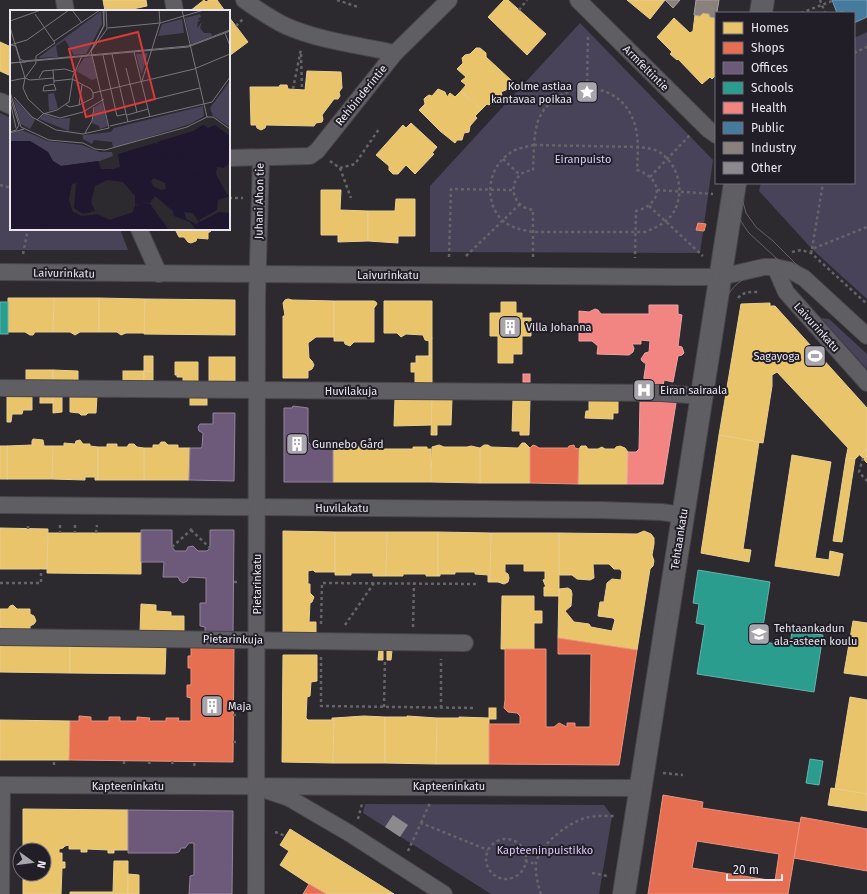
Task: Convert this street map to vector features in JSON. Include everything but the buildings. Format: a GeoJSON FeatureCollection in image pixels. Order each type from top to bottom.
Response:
{"type":"FeatureCollection","features":[{"type":"Feature","properties":{"kind":"street"},"geometry":{"type":"LineString","coordinates":[[64,0],[66,10]]}},
{"type":"Feature","properties":{"kind":"street"},"geometry":{"type":"LineString","coordinates":[[173,0],[175,10]]}},
{"type":"Feature","properties":{"kind":"street"},"geometry":{"type":"LineString","coordinates":[[244,0],[265,15],[285,26],[306,34],[394,54]]}},
{"type":"Feature","properties":{"kind":"street","name":"Rehbinderintie"},"geometry":{"type":"LineString","coordinates":[[317,151],[394,54],[449,0]]}},
{"type":"Feature","properties":{"kind":"street","name":"Armfeltintie"},"geometry":{"type":"LineString","coordinates":[[578,0],[715,134]]}},
{"type":"Feature","properties":{"kind":"street"},"geometry":{"type":"LineString","coordinates":[[761,12],[763,0]]}},
{"type":"Feature","properties":{"kind":"street"},"geometry":{"type":"LineString","coordinates":[[0,101],[10,106]]}},
{"type":"Feature","properties":{"kind":"street"},"geometry":{"type":"LineString","coordinates":[[260,158],[310,156],[317,151]]}},
{"type":"Feature","properties":{"kind":"street","name":"Juhani Ahon tie"},"geometry":{"type":"LineString","coordinates":[[230,158],[260,158],[258,275]]}},
{"type":"Feature","properties":{"kind":"street","name":"Tehtaankatu"},"geometry":{"type":"LineString","coordinates":[[624,894],[734,184]]}},
{"type":"Feature","properties":{"kind":"street"},"geometry":{"type":"LineString","coordinates":[[139,230],[159,274]]}},
{"type":"Feature","properties":{"kind":"street","name":"Laivurinkatu"},"geometry":{"type":"LineString","coordinates":[[0,272],[553,277],[720,276],[764,267],[775,267],[789,270],[804,278],[867,336]]}},
{"type":"Feature","properties":{"kind":"street","name":"Laivurinkatu"},"geometry":{"type":"LineString","coordinates":[[775,267],[786,292],[867,383]]}},
{"type":"Feature","properties":{"kind":"street","name":"Pietarinkatu"},"geometry":{"type":"LineString","coordinates":[[256,894],[258,275]]}},
{"type":"Feature","properties":{"kind":"street","name":"Huvilakuja"},"geometry":{"type":"LineString","coordinates":[[0,388],[668,393],[702,396]]}},
{"type":"Feature","properties":{"kind":"street","name":"Huvilakatu"},"geometry":{"type":"LineString","coordinates":[[0,505],[599,510],[661,512],[683,515]]}},
{"type":"Feature","properties":{"kind":"street","name":"Pietarinkuja"},"geometry":{"type":"LineString","coordinates":[[0,637],[465,643]]}},
{"type":"Feature","properties":{"kind":"street"},"geometry":{"type":"LineString","coordinates":[[1,785],[1,894]]}},
{"type":"Feature","properties":{"kind":"street","name":"Kapteeninkatu"},"geometry":{"type":"LineString","coordinates":[[1,785],[640,788]]}},
{"type":"Feature","properties":{"kind":"street","name":"Kapteeninkatu"},"geometry":{"type":"LineString","coordinates":[[257,787],[289,798],[349,833],[444,894]]}},
{"type":"Feature","properties":{"kind":"path"},"geometry":{"type":"LineString","coordinates":[[337,0],[358,8]]}},
{"type":"Feature","properties":{"kind":"path"},"geometry":{"type":"LineString","coordinates":[[519,10],[527,0]]}},
{"type":"Feature","properties":{"kind":"path"},"geometry":{"type":"LineString","coordinates":[[820,0],[825,12]]}},
{"type":"Feature","properties":{"kind":"path"},"geometry":{"type":"LineString","coordinates":[[803,12],[832,1]]}},
{"type":"Feature","properties":{"kind":"path"},"geometry":{"type":"LineString","coordinates":[[587,88],[588,26]]}},
{"type":"Feature","properties":{"kind":"path"},"geometry":{"type":"LineString","coordinates":[[855,53],[867,47]]}},
{"type":"Feature","properties":{"kind":"path"},"geometry":{"type":"LineString","coordinates":[[293,89],[301,50],[302,90]]}},
{"type":"Feature","properties":{"kind":"path"},"geometry":{"type":"LineString","coordinates":[[533,257],[533,210],[520,204],[515,198],[513,190],[515,182],[520,175],[534,170],[534,145],[538,121],[544,110],[556,99],[569,91],[579,88],[587,88],[600,90],[612,95],[629,111],[638,136],[637,170],[655,181],[657,190],[654,201],[649,206],[636,211],[635,258]]}},
{"type":"Feature","properties":{"kind":"path"},"geometry":{"type":"LineString","coordinates":[[340,168],[355,164],[379,128]]}},
{"type":"Feature","properties":{"kind":"path"},"geometry":{"type":"LineString","coordinates":[[650,177],[691,133]]}},
{"type":"Feature","properties":{"kind":"path"},"geometry":{"type":"LineString","coordinates":[[534,145],[638,147],[651,149],[660,153],[667,159],[679,180],[680,191],[672,215],[666,222],[645,232],[533,232],[521,230],[510,226],[503,220],[497,213],[492,203],[490,189],[496,168],[511,152],[534,145]]}},
{"type":"Feature","properties":{"kind":"path"},"geometry":{"type":"LineString","coordinates":[[317,151],[340,168],[351,198]]}},
{"type":"Feature","properties":{"kind":"path"},"geometry":{"type":"LineString","coordinates":[[503,159],[520,175]]}},
{"type":"Feature","properties":{"kind":"path"},"geometry":{"type":"LineString","coordinates":[[823,184],[811,253],[867,304]]}},
{"type":"Feature","properties":{"kind":"path"},"geometry":{"type":"LineString","coordinates":[[0,185],[10,188]]}},
{"type":"Feature","properties":{"kind":"path"},"geometry":{"type":"LineString","coordinates":[[449,257],[451,189],[513,190]]}},
{"type":"Feature","properties":{"kind":"path"},"geometry":{"type":"LineString","coordinates":[[657,190],[715,194]]}},
{"type":"Feature","properties":{"kind":"path"},"geometry":{"type":"LineString","coordinates":[[466,256],[520,204]]}},
{"type":"Feature","properties":{"kind":"path"},"geometry":{"type":"LineString","coordinates":[[649,206],[704,258]]}},
{"type":"Feature","properties":{"kind":"path"},"geometry":{"type":"LineString","coordinates":[[812,249],[867,227]]}},
{"type":"Feature","properties":{"kind":"path"},"geometry":{"type":"LineString","coordinates":[[23,254],[28,230]]}},
{"type":"Feature","properties":{"kind":"path"},"geometry":{"type":"LineString","coordinates":[[737,300],[740,295],[747,292],[759,292]]}},
{"type":"Feature","properties":{"kind":"path"},"geometry":{"type":"LineString","coordinates":[[863,458],[859,472],[867,480]]}},
{"type":"Feature","properties":{"kind":"path"},"geometry":{"type":"LineString","coordinates":[[60,525],[60,533]]}},
{"type":"Feature","properties":{"kind":"path"},"geometry":{"type":"LineString","coordinates":[[74,525],[75,533]]}},
{"type":"Feature","properties":{"kind":"path"},"geometry":{"type":"LineString","coordinates":[[96,533],[97,525]]}},
{"type":"Feature","properties":{"kind":"path"},"geometry":{"type":"LineString","coordinates":[[191,526],[191,530],[210,548]]}},
{"type":"Feature","properties":{"kind":"path"},"geometry":{"type":"LineString","coordinates":[[172,547],[191,530]]}},
{"type":"Feature","properties":{"kind":"path"},"geometry":{"type":"LineString","coordinates":[[0,583],[41,583],[41,569]]}},
{"type":"Feature","properties":{"kind":"path"},"geometry":{"type":"LineString","coordinates":[[475,708],[321,706],[327,641],[322,583],[478,584]]}},
{"type":"Feature","properties":{"kind":"path"},"geometry":{"type":"LineString","coordinates":[[327,641],[374,583]]}},
{"type":"Feature","properties":{"kind":"path"},"geometry":{"type":"LineString","coordinates":[[413,642],[414,583]]}},
{"type":"Feature","properties":{"kind":"path"},"geometry":{"type":"LineString","coordinates":[[384,707],[385,642]]}},
{"type":"Feature","properties":{"kind":"path"},"geometry":{"type":"LineString","coordinates":[[441,708],[442,642]]}},
{"type":"Feature","properties":{"kind":"path"},"geometry":{"type":"LineString","coordinates":[[233,715],[238,715]]}},
{"type":"Feature","properties":{"kind":"path"},"geometry":{"type":"LineString","coordinates":[[233,742],[238,742]]}},
{"type":"Feature","properties":{"kind":"path"},"geometry":{"type":"LineString","coordinates":[[54,760],[54,765]]}},
{"type":"Feature","properties":{"kind":"path"},"geometry":{"type":"LineString","coordinates":[[149,761],[150,766]]}},
{"type":"Feature","properties":{"kind":"path"},"geometry":{"type":"LineString","coordinates":[[172,762],[173,766]]}},
{"type":"Feature","properties":{"kind":"path"},"geometry":{"type":"LineString","coordinates":[[194,766],[195,762]]}},
{"type":"Feature","properties":{"kind":"path"},"geometry":{"type":"LineString","coordinates":[[662,772],[683,775]]}},
{"type":"Feature","properties":{"kind":"path"},"geometry":{"type":"LineString","coordinates":[[349,833],[358,818],[364,799],[364,786]]}},
{"type":"Feature","properties":{"kind":"path"},"geometry":{"type":"LineString","coordinates":[[408,851],[430,801]]}},
{"type":"Feature","properties":{"kind":"path"},"geometry":{"type":"LineString","coordinates":[[541,894],[538,887],[536,864],[542,850],[554,836],[585,818],[616,816]]}},
{"type":"Feature","properties":{"kind":"path"},"geometry":{"type":"LineString","coordinates":[[421,823],[488,850]]}},
{"type":"Feature","properties":{"kind":"path"},"geometry":{"type":"LineString","coordinates":[[275,832],[286,836]]}},
{"type":"Feature","properties":{"kind":"path"},"geometry":{"type":"LineString","coordinates":[[507,839],[516,841],[522,848],[526,857],[525,861],[522,870],[515,876],[510,878],[500,878],[492,873],[487,864],[486,855],[494,843],[507,839]]}},
{"type":"Feature","properties":{"kind":"path"},"geometry":{"type":"LineString","coordinates":[[525,861],[536,864]]}},
{"type":"Feature","properties":{"kind":"path"},"geometry":{"type":"LineString","coordinates":[[592,873],[607,876]]}},
{"type":"Feature","properties":{"kind":"green space","name":"Eiranpuisto"},"geometry":{"type":"Polygon","coordinates":[[[580,23],[713,160],[700,253],[430,252],[430,186],[580,23]]]}},
{"type":"Feature","properties":{"kind":"green space"},"geometry":{"type":"Polygon","coordinates":[[[867,32],[867,299],[812,249],[759,191],[761,184],[855,184],[855,38],[867,32]]]}},
{"type":"Feature","properties":{"kind":"green space"},"geometry":{"type":"Polygon","coordinates":[[[0,113],[10,118],[10,230],[120,230],[128,250],[0,250],[0,113]]]}},
{"type":"Feature","properties":{"kind":"green space"},"geometry":{"type":"Polygon","coordinates":[[[821,318],[829,319],[867,354],[867,369],[821,318]]]}},
{"type":"Feature","properties":{"kind":"green space","name":"Kapteeninpuistikko"},"geometry":{"type":"Polygon","coordinates":[[[365,804],[604,805],[612,816],[599,894],[491,894],[363,813],[365,804]]]}},
{"type":"Feature","properties":{"kind":"tram line"},"geometry":{"type":"LineString","coordinates":[[757,12],[759,0]]}},
{"type":"Feature","properties":{"kind":"tram line"},"geometry":{"type":"LineString","coordinates":[[766,12],[768,0]]}},
{"type":"Feature","properties":{"kind":"tram line"},"geometry":{"type":"LineString","coordinates":[[731,184],[732,197],[736,210],[741,222],[749,233],[867,342]]}},
{"type":"Feature","properties":{"kind":"tram line"},"geometry":{"type":"LineString","coordinates":[[628,894],[739,184]]}},
{"type":"Feature","properties":{"kind":"tram line"},"geometry":{"type":"LineString","coordinates":[[740,191],[746,213],[756,227],[773,241],[798,266]]}},
{"type":"Feature","properties":{"kind":"tram line"},"geometry":{"type":"LineString","coordinates":[[713,297],[729,195]]}},
{"type":"Feature","properties":{"kind":"tram line"},"geometry":{"type":"LineString","coordinates":[[620,894],[713,303],[721,287],[732,274],[743,266],[756,261],[770,261],[785,264],[799,270],[814,281]]}},
{"type":"Feature","properties":{"kind":"tram line"},"geometry":{"type":"LineString","coordinates":[[722,305],[735,286],[743,279],[752,275],[762,272],[772,272],[794,278]]}},
{"type":"Feature","properties":{"kind":"tram line"},"geometry":{"type":"LineString","coordinates":[[810,277],[867,330]]}},
{"type":"Feature","properties":{"kind":"place","name":"Kolme astiaa kantavaa poikaa"},"geometry":{"type":"Point","coordinates":[587,92]}},
{"type":"Feature","properties":{"kind":"place","name":"Villa Johanna"},"geometry":{"type":"Point","coordinates":[510,327]}},
{"type":"Feature","properties":{"kind":"place","name":"Sagayoga"},"geometry":{"type":"Point","coordinates":[815,356]}},
{"type":"Feature","properties":{"kind":"place","name":"Eiran sairaala"},"geometry":{"type":"Point","coordinates":[644,390]}},
{"type":"Feature","properties":{"kind":"place","name":"Gunnebo Gård"},"geometry":{"type":"Point","coordinates":[297,444]}},
{"type":"Feature","properties":{"kind":"place","name":"Tehtaankadun ala-asteen koulu"},"geometry":{"type":"Point","coordinates":[759,634]}},
{"type":"Feature","properties":{"kind":"place","name":"Maja"},"geometry":{"type":"Point","coordinates":[212,706]}}]}
